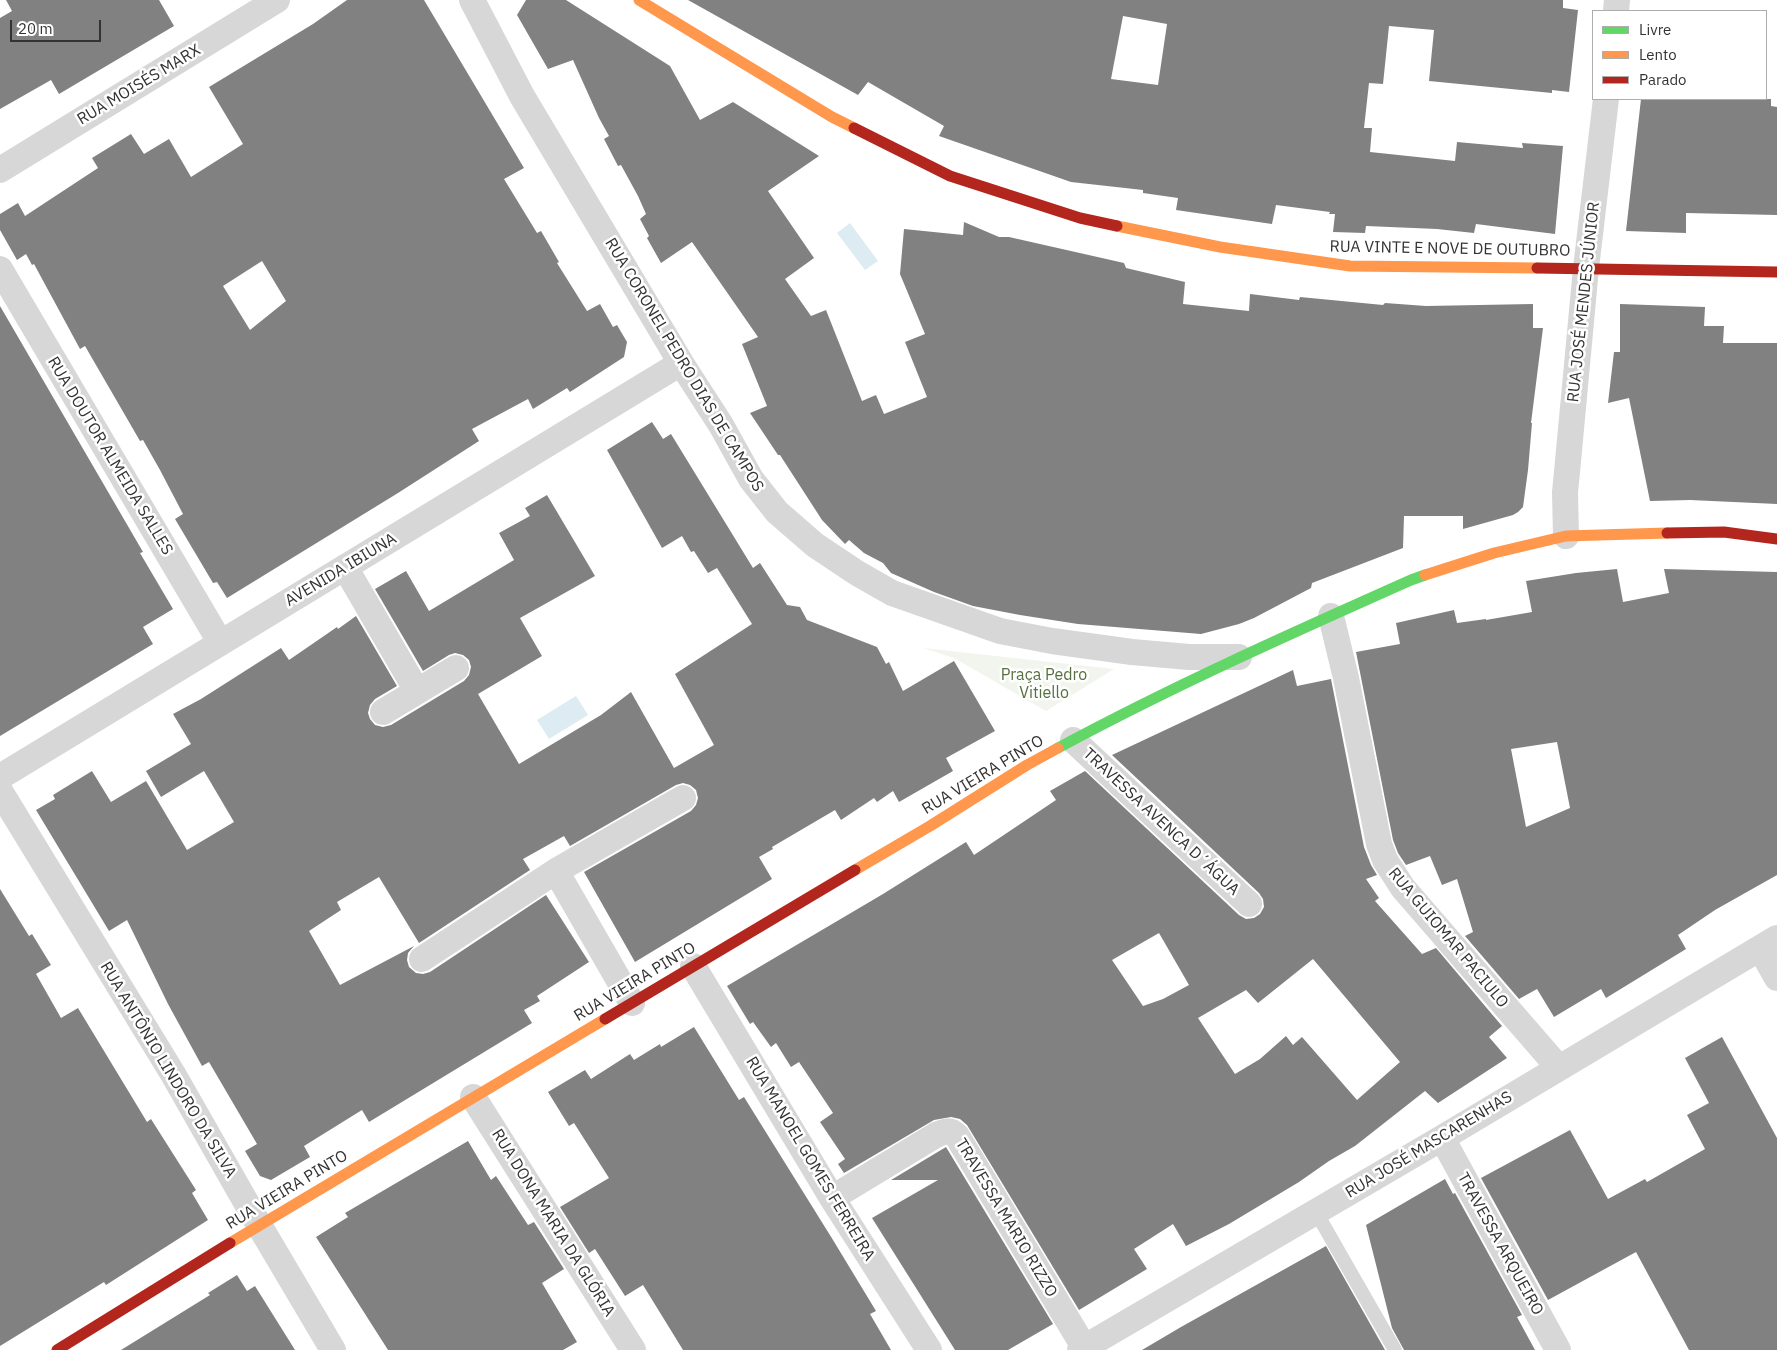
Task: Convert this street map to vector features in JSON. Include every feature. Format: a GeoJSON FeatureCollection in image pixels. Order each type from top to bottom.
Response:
{"type":"FeatureCollection","features":[{"type":"Feature","properties":{"kind":"street","name":"RUA MOISÉS MARX"},"geometry":{"type":"LineString","coordinates":[[0,170],[277,0]]}},
{"type":"Feature","properties":{"kind":"street","name":"RUA CORONEL PEDRO DIAS DE CAMPOS"},"geometry":{"type":"LineString","coordinates":[[472,0],[522,96],[681,362],[721,425],[751,479],[778,512],[815,545],[857,574],[892,593],[1009,633],[1132,652],[1189,657],[1239,658],[1411,580],[1494,553],[1566,536],[1724,532],[1777,539]]}},
{"type":"Feature","properties":{"kind":"street","name":"RUA VINTE E NOVE DE OUTUBRO"},"geometry":{"type":"LineString","coordinates":[[639,0],[832,117],[950,176],[1080,218],[1220,247],[1350,266],[1777,272]]}},
{"type":"Feature","properties":{"kind":"street","name":"RUA JOSÉ MENDES JÚNIOR"},"geometry":{"type":"LineString","coordinates":[[1566,536],[1565,492],[1586,268],[1606,100]]}},
{"type":"Feature","properties":{"kind":"street","name":"RUA DOUTOR ALMEIDA SALLES"},"geometry":{"type":"LineString","coordinates":[[0,269],[220,642]]}},
{"type":"Feature","properties":{"kind":"street","name":"AVENIDA IBIUNA"},"geometry":{"type":"LineString","coordinates":[[0,777],[681,362]]}},
{"type":"Feature","properties":{"kind":"street"},"geometry":{"type":"LineString","coordinates":[[345,567],[417,691]]}},
{"type":"Feature","properties":{"kind":"street","name":"RUA GUIOMAR PACIULO"},"geometry":{"type":"LineString","coordinates":[[1331,616],[1346,678],[1379,844],[1385,860],[1402,888],[1559,1068]]}},
{"type":"Feature","properties":{"kind":"street","name":"RUA VIEIRA PINTO"},"geometry":{"type":"LineString","coordinates":[[57,1350],[259,1225],[930,826],[1027,765],[1129,710],[1239,658]]}},
{"type":"Feature","properties":{"kind":"street"},"geometry":{"type":"LineString","coordinates":[[383,712],[456,668]]}},
{"type":"Feature","properties":{"kind":"street","name":"TRAVESSA AVENCA D´ÁGUA"},"geometry":{"type":"LineString","coordinates":[[1073,740],[1249,904]]}},
{"type":"Feature","properties":{"kind":"street","name":"RUA ANTÔNIO LINDORO DA SILVA"},"geometry":{"type":"LineString","coordinates":[[0,792],[173,1074],[333,1350]]}},
{"type":"Feature","properties":{"kind":"street"},"geometry":{"type":"LineString","coordinates":[[422,959],[556,871],[683,798]]}},
{"type":"Feature","properties":{"kind":"street"},"geometry":{"type":"LineString","coordinates":[[556,871],[632,1002]]}},
{"type":"Feature","properties":{"kind":"street"},"geometry":{"type":"LineString","coordinates":[[1769,943],[1777,978]]}},
{"type":"Feature","properties":{"kind":"street","name":"RUA JOSÉ MASCARENHAS"},"geometry":{"type":"LineString","coordinates":[[1095,1346],[1316,1212],[1769,943]]}},
{"type":"Feature","properties":{"kind":"street","name":"RUA MANOEL GOMES FERREIRA"},"geometry":{"type":"LineString","coordinates":[[693,966],[832,1198],[929,1350]]}},
{"type":"Feature","properties":{"kind":"street","name":"RUA DONA MARIA DA GLÓRIA"},"geometry":{"type":"LineString","coordinates":[[473,1097],[633,1350]]}},
{"type":"Feature","properties":{"kind":"street","name":"TRAVESSA MARIO RIZZO"},"geometry":{"type":"LineString","coordinates":[[832,1198],[936,1135],[946,1131],[952,1132],[957,1136],[1095,1346]]}},
{"type":"Feature","properties":{"kind":"street","name":"TRAVESSA ARQUEIRO"},"geometry":{"type":"LineString","coordinates":[[1442,1138],[1558,1350]]}},
{"type":"Feature","properties":{"kind":"lane"},"geometry":{"type":"LineString","coordinates":[[1316,1212],[1395,1350]]}},
{"type":"Feature","properties":{"kind":"green space","name":"Praça Pedro Vitiello"},"geometry":{"type":"Polygon","coordinates":[[[923,648],[1114,669],[1046,711],[954,658],[923,648]]]}},
{"type":"Feature","properties":{"kind":"shaded area"},"geometry":{"type":"Polygon","coordinates":[[[850,223],[878,261],[865,270],[837,233],[850,223]]]}},
{"type":"Feature","properties":{"kind":"shaded area"},"geometry":{"type":"Polygon","coordinates":[[[576,696],[588,715],[549,739],[537,720],[576,696]]]}},
{"type":"Feature","properties":{"kind":"building"},"geometry":{"type":"Polygon","coordinates":[[[6,0],[159,0],[174,26],[59,94],[51,80],[0,109],[0,18],[12,11],[6,0]]]}},
{"type":"Feature","properties":{"kind":"building"},"geometry":{"type":"Polygon","coordinates":[[[347,0],[424,0],[524,168],[504,179],[537,233],[541,231],[559,262],[557,263],[587,311],[600,304],[613,327],[617,325],[627,342],[624,357],[570,392],[567,388],[533,409],[528,399],[472,429],[479,441],[227,598],[217,582],[213,583],[175,519],[183,514],[143,440],[140,441],[85,346],[80,349],[34,264],[32,265],[26,254],[17,260],[0,230],[0,214],[18,203],[25,216],[98,168],[92,158],[131,134],[144,154],[169,139],[191,177],[243,144],[209,87],[313,24],[347,0]],[[262,261],[223,286],[250,330],[286,301],[262,261]]]}},
{"type":"Feature","properties":{"kind":"building"},"geometry":{"type":"Polygon","coordinates":[[[526,0],[566,0],[670,66],[700,120],[733,102],[819,156],[768,191],[814,258],[785,279],[811,316],[826,310],[862,401],[876,395],[884,414],[927,397],[905,342],[925,334],[900,274],[904,229],[963,235],[964,222],[999,237],[1009,237],[1124,263],[1126,268],[1185,282],[1183,304],[1249,311],[1250,294],[1299,300],[1300,297],[1383,305],[1385,303],[1426,306],[1533,304],[1533,328],[1543,328],[1523,507],[1513,515],[1463,529],[1463,516],[1404,516],[1403,548],[1312,583],[1311,588],[1254,618],[1201,634],[1078,624],[973,606],[934,592],[891,573],[883,563],[864,553],[849,540],[845,544],[822,520],[750,413],[767,406],[742,344],[758,337],[692,242],[661,263],[647,238],[649,236],[640,219],[646,214],[621,165],[618,166],[604,139],[609,136],[573,60],[548,69],[517,15],[526,0]]]}},
{"type":"Feature","properties":{"kind":"building"},"geometry":{"type":"Polygon","coordinates":[[[688,0],[1563,0],[1563,8],[1578,10],[1569,92],[1552,90],[1552,93],[1429,81],[1434,30],[1389,26],[1383,84],[1369,83],[1364,128],[1372,128],[1370,152],[1455,161],[1457,142],[1523,148],[1522,143],[1563,146],[1555,234],[1476,224],[1474,233],[1437,229],[1366,226],[1365,233],[1333,232],[1335,214],[1329,214],[1330,212],[1276,205],[1272,224],[1176,210],[1178,198],[1143,193],[1143,190],[1071,182],[939,136],[944,126],[868,82],[858,95],[688,0]],[[1123,16],[1111,79],[1158,85],[1167,24],[1123,16]]]}},
{"type":"Feature","properties":{"kind":"building"},"geometry":{"type":"Polygon","coordinates":[[[1771,99],[1771,106],[1777,107],[1777,215],[1686,213],[1686,233],[1626,231],[1641,100],[1771,99]]]}},
{"type":"Feature","properties":{"kind":"building"},"geometry":{"type":"Polygon","coordinates":[[[1620,304],[1705,307],[1704,326],[1724,326],[1723,343],[1777,343],[1777,504],[1690,500],[1650,501],[1629,398],[1608,403],[1614,352],[1620,352],[1620,304]]]}},
{"type":"Feature","properties":{"kind":"building"},"geometry":{"type":"Polygon","coordinates":[[[0,306],[143,552],[140,553],[173,609],[143,627],[153,644],[0,736],[0,306]]]}},
{"type":"Feature","properties":{"kind":"building"},"geometry":{"type":"Polygon","coordinates":[[[652,422],[663,439],[671,434],[753,568],[760,563],[787,605],[800,607],[807,620],[877,647],[886,664],[889,662],[903,691],[954,661],[995,731],[946,758],[953,771],[899,802],[893,791],[877,802],[874,798],[841,820],[835,810],[772,847],[773,849],[759,857],[772,879],[635,962],[584,872],[691,811],[696,805],[698,798],[696,790],[690,785],[683,783],[676,785],[570,846],[564,836],[523,859],[530,870],[419,943],[379,877],[337,902],[341,910],[309,931],[340,985],[414,946],[408,953],[409,967],[416,973],[430,972],[546,895],[589,962],[537,996],[540,1001],[524,1010],[532,1023],[369,1122],[362,1110],[304,1146],[310,1157],[271,1180],[260,1176],[245,1151],[257,1144],[209,1062],[202,1066],[168,1004],[127,920],[109,931],[36,810],[55,799],[53,795],[92,771],[111,802],[146,781],[187,850],[234,822],[204,771],[161,797],[146,771],[191,744],[173,714],[201,699],[281,648],[289,660],[356,616],[397,686],[375,699],[370,705],[368,713],[375,725],[383,727],[391,725],[464,681],[469,675],[471,667],[469,660],[463,655],[455,653],[423,671],[375,589],[406,571],[429,611],[514,560],[499,533],[530,516],[525,508],[547,495],[595,576],[520,618],[542,656],[478,694],[519,764],[601,715],[631,692],[674,768],[714,745],[675,674],[752,624],[717,568],[708,573],[694,551],[691,552],[682,536],[662,548],[607,450],[652,422]]]}},
{"type":"Feature","properties":{"kind":"building"},"geometry":{"type":"Polygon","coordinates":[[[1617,569],[1623,602],[1669,593],[1664,569],[1777,572],[1777,875],[1715,910],[1678,935],[1686,949],[1606,998],[1601,989],[1554,1017],[1537,989],[1519,999],[1465,936],[1473,932],[1457,879],[1442,885],[1430,856],[1406,865],[1398,853],[1393,840],[1356,652],[1400,644],[1396,623],[1454,610],[1457,623],[1532,612],[1526,581],[1617,569]],[[1557,742],[1511,749],[1526,827],[1570,808],[1557,742]]]}},
{"type":"Feature","properties":{"kind":"building"},"geometry":{"type":"Polygon","coordinates":[[[1293,670],[1297,686],[1331,679],[1364,847],[1377,875],[1366,879],[1379,898],[1375,901],[1422,954],[1436,948],[1502,1026],[1489,1037],[1507,1058],[1438,1103],[1425,1091],[1355,1146],[1229,1224],[1186,1246],[1173,1224],[1134,1249],[1147,1269],[1079,1310],[967,1125],[960,1119],[951,1117],[934,1120],[844,1173],[838,1164],[845,1159],[820,1122],[833,1113],[799,1062],[791,1067],[776,1043],[771,1047],[753,1022],[750,1024],[727,986],[883,894],[966,842],[974,855],[1056,800],[1050,791],[1085,771],[1239,915],[1246,919],[1254,918],[1260,914],[1264,907],[1263,899],[1259,893],[1112,755],[1293,670]],[[1159,933],[1112,960],[1143,1006],[1163,999],[1189,985],[1159,933]],[[1313,959],[1258,1003],[1246,990],[1198,1018],[1235,1074],[1260,1059],[1286,1036],[1293,1045],[1302,1037],[1357,1100],[1400,1062],[1313,959]]]}},
{"type":"Feature","properties":{"kind":"building"},"geometry":{"type":"Polygon","coordinates":[[[0,889],[29,936],[32,934],[51,965],[36,974],[61,1018],[78,1008],[147,1122],[151,1119],[196,1190],[192,1193],[208,1220],[106,1285],[104,1282],[0,1346],[0,889]]]}},
{"type":"Feature","properties":{"kind":"building"},"geometry":{"type":"Polygon","coordinates":[[[694,1027],[739,1100],[744,1097],[833,1240],[876,1311],[870,1314],[891,1350],[683,1350],[643,1285],[625,1296],[595,1249],[589,1253],[560,1207],[609,1178],[574,1123],[569,1126],[548,1092],[585,1070],[591,1079],[630,1054],[634,1060],[660,1044],[661,1047],[694,1027]]]}},
{"type":"Feature","properties":{"kind":"building"},"geometry":{"type":"Polygon","coordinates":[[[1722,1037],[1777,1138],[1777,1350],[1689,1350],[1636,1252],[1548,1300],[1481,1178],[1570,1130],[1608,1199],[1645,1179],[1647,1182],[1705,1149],[1687,1115],[1709,1103],[1685,1058],[1722,1037]]]}},
{"type":"Feature","properties":{"kind":"building"},"geometry":{"type":"Polygon","coordinates":[[[468,1141],[491,1180],[496,1176],[528,1225],[534,1222],[564,1269],[542,1283],[577,1342],[563,1350],[388,1350],[316,1237],[348,1217],[345,1213],[468,1141]]]}},
{"type":"Feature","properties":{"kind":"building"},"geometry":{"type":"Polygon","coordinates":[[[946,1147],[1053,1324],[1008,1350],[955,1350],[872,1218],[938,1180],[891,1180],[946,1147]]]}},
{"type":"Feature","properties":{"kind":"building"},"geometry":{"type":"Polygon","coordinates":[[[1445,1179],[1453,1194],[1455,1193],[1522,1315],[1517,1317],[1535,1350],[1404,1350],[1392,1328],[1366,1225],[1445,1179]]]}},
{"type":"Feature","properties":{"kind":"building"},"geometry":{"type":"Polygon","coordinates":[[[1326,1246],[1385,1350],[1142,1350],[1181,1327],[1326,1246]]]}},
{"type":"Feature","properties":{"kind":"building"},"geometry":{"type":"Polygon","coordinates":[[[237,1275],[247,1291],[255,1286],[295,1350],[121,1350],[210,1295],[208,1293],[237,1275]]]}},
{"type":"Feature","properties":{"kind":"traffic: fast"},"geometry":{"type":"LineString","coordinates":[[1058,748],[1145,703],[1233,661],[1425,575]]}},
{"type":"Feature","properties":{"kind":"traffic: slow"},"geometry":{"type":"LineString","coordinates":[[639,0],[832,117],[854,128]]}},
{"type":"Feature","properties":{"kind":"traffic: slow"},"geometry":{"type":"LineString","coordinates":[[1117,226],[1220,247],[1350,266],[1537,268]]}},
{"type":"Feature","properties":{"kind":"traffic: slow"},"geometry":{"type":"LineString","coordinates":[[1425,575],[1494,553],[1566,536],[1667,533]]}},
{"type":"Feature","properties":{"kind":"traffic: slow"},"geometry":{"type":"LineString","coordinates":[[855,870],[1058,748]]}},
{"type":"Feature","properties":{"kind":"traffic: slow"},"geometry":{"type":"LineString","coordinates":[[230,1243],[605,1019]]}},
{"type":"Feature","properties":{"kind":"traffic: jam"},"geometry":{"type":"LineString","coordinates":[[854,128],[950,176],[1080,218],[1117,226]]}},
{"type":"Feature","properties":{"kind":"traffic: jam"},"geometry":{"type":"LineString","coordinates":[[1537,268],[1777,272]]}},
{"type":"Feature","properties":{"kind":"traffic: jam"},"geometry":{"type":"LineString","coordinates":[[1667,533],[1724,532],[1777,539]]}},
{"type":"Feature","properties":{"kind":"traffic: jam"},"geometry":{"type":"LineString","coordinates":[[605,1019],[855,870]]}},
{"type":"Feature","properties":{"kind":"traffic: jam"},"geometry":{"type":"LineString","coordinates":[[57,1350],[230,1243]]}}]}
